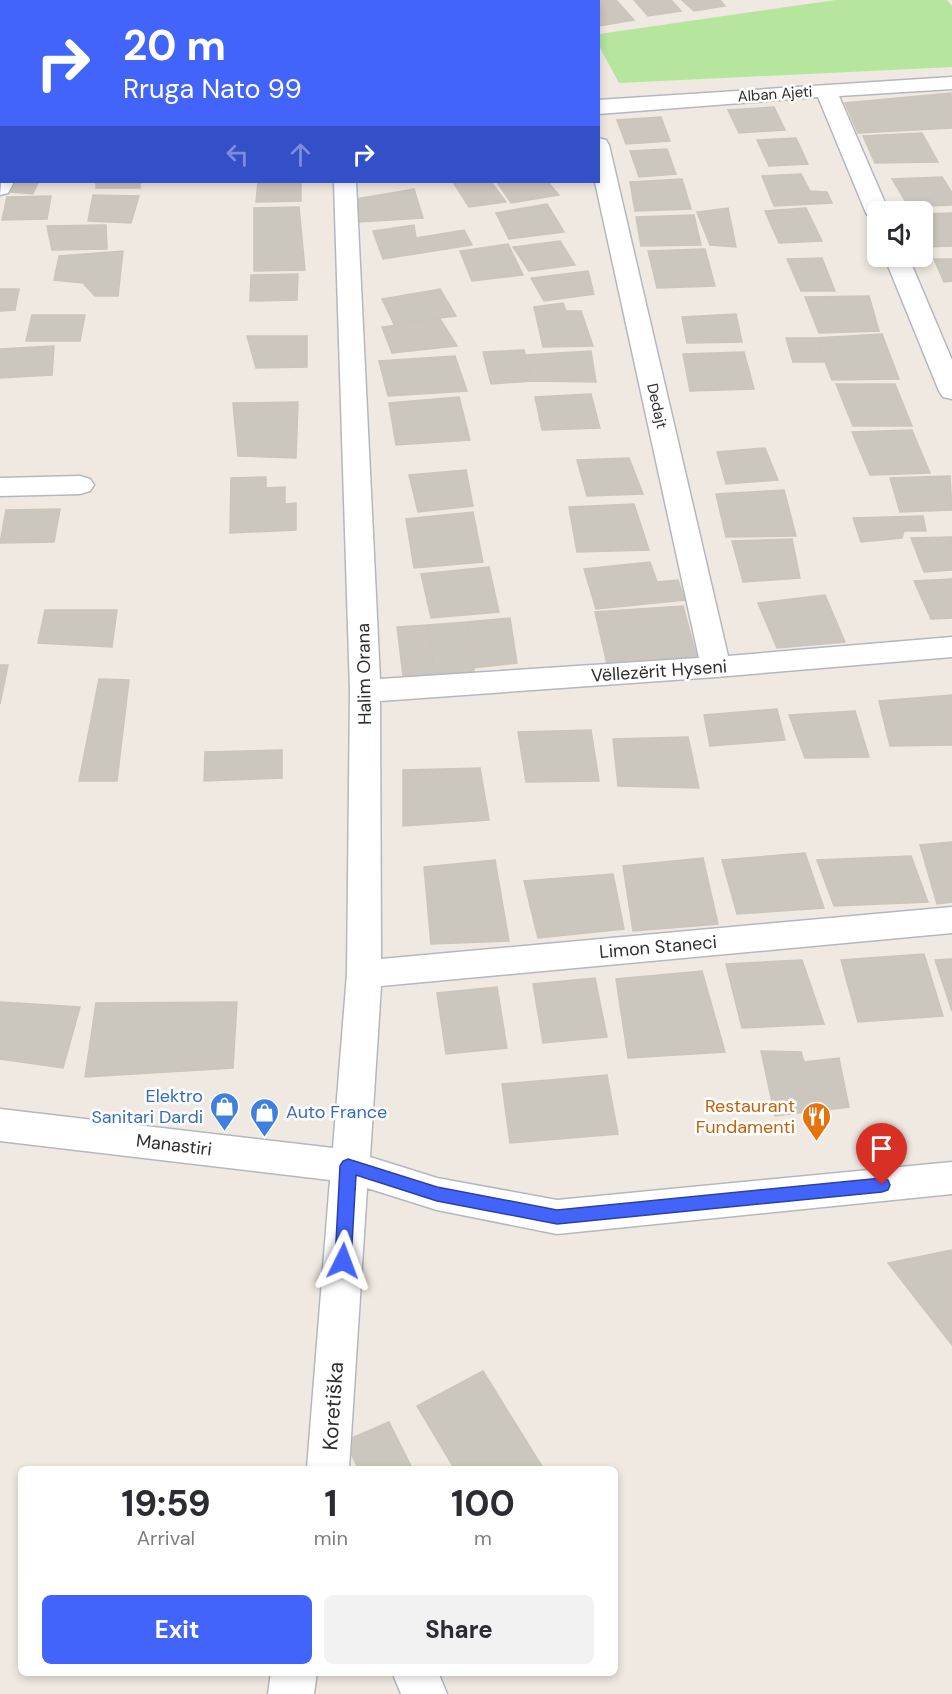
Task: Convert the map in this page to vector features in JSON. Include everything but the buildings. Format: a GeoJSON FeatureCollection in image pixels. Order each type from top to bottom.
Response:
{"type":"FeatureCollection","features":[{"type":"Feature","properties":{"kind":"street","name":"Alban Ajeti"},"geometry":{"type":"LineString","coordinates":[[600,107],[952,83]]}},
{"type":"Feature","properties":{"kind":"street"},"geometry":{"type":"LineString","coordinates":[[826,90],[873,201]]}},
{"type":"Feature","properties":{"kind":"street","name":"Dedajt"},"geometry":{"type":"LineString","coordinates":[[600,154],[716,667]]}},
{"type":"Feature","properties":{"kind":"street","name":"Halim Orana"},"geometry":{"type":"LineString","coordinates":[[345,183],[365,691],[364,974],[348,1166]]}},
{"type":"Feature","properties":{"kind":"street"},"geometry":{"type":"LineString","coordinates":[[901,267],[952,391]]}},
{"type":"Feature","properties":{"kind":"street"},"geometry":{"type":"LineString","coordinates":[[0,487],[80,484]]}},
{"type":"Feature","properties":{"kind":"street","name":"Vëllezërit Hyseni"},"geometry":{"type":"LineString","coordinates":[[365,691],[716,667],[952,647]]}},
{"type":"Feature","properties":{"kind":"street","name":"Limon Staneci"},"geometry":{"type":"LineString","coordinates":[[364,974],[952,920]]}},
{"type":"Feature","properties":{"kind":"street","name":"Manastiri"},"geometry":{"type":"LineString","coordinates":[[0,1125],[348,1166],[437,1194],[557,1217],[952,1178]]}},
{"type":"Feature","properties":{"kind":"street","name":"Koretiška"},"geometry":{"type":"LineString","coordinates":[[328,1466],[348,1166]]}},
{"type":"Feature","properties":{"kind":"street","name":"Koretiška"},"geometry":{"type":"LineString","coordinates":[[338,1344],[341,1466]]}},
{"type":"Feature","properties":{"kind":"street"},"geometry":{"type":"LineString","coordinates":[[291,1694],[293,1676]]}},
{"type":"Feature","properties":{"kind":"street"},"geometry":{"type":"LineString","coordinates":[[417,1676],[424,1694]]}},
{"type":"Feature","properties":{"kind":"green space"},"geometry":{"type":"Polygon","coordinates":[[[836,0],[947,0],[952,6],[952,67],[619,83],[600,48],[600,34],[836,0]]]}},
{"type":"Feature","properties":{"kind":"place","name":"Elektro Sanitari Dardi"},"geometry":{"type":"Point","coordinates":[224,1132]}},
{"type":"Feature","properties":{"kind":"place","name":"Auto France"},"geometry":{"type":"Point","coordinates":[265,1138]}},
{"type":"Feature","properties":{"kind":"place","name":"Restaurant Fundamenti"},"geometry":{"type":"Point","coordinates":[816,1142]}},
{"type":"Feature","properties":{"kind":"route"},"geometry":{"type":"LineString","coordinates":[[343,1261],[348,1166],[437,1194],[557,1217],[882,1185]]}}]}
